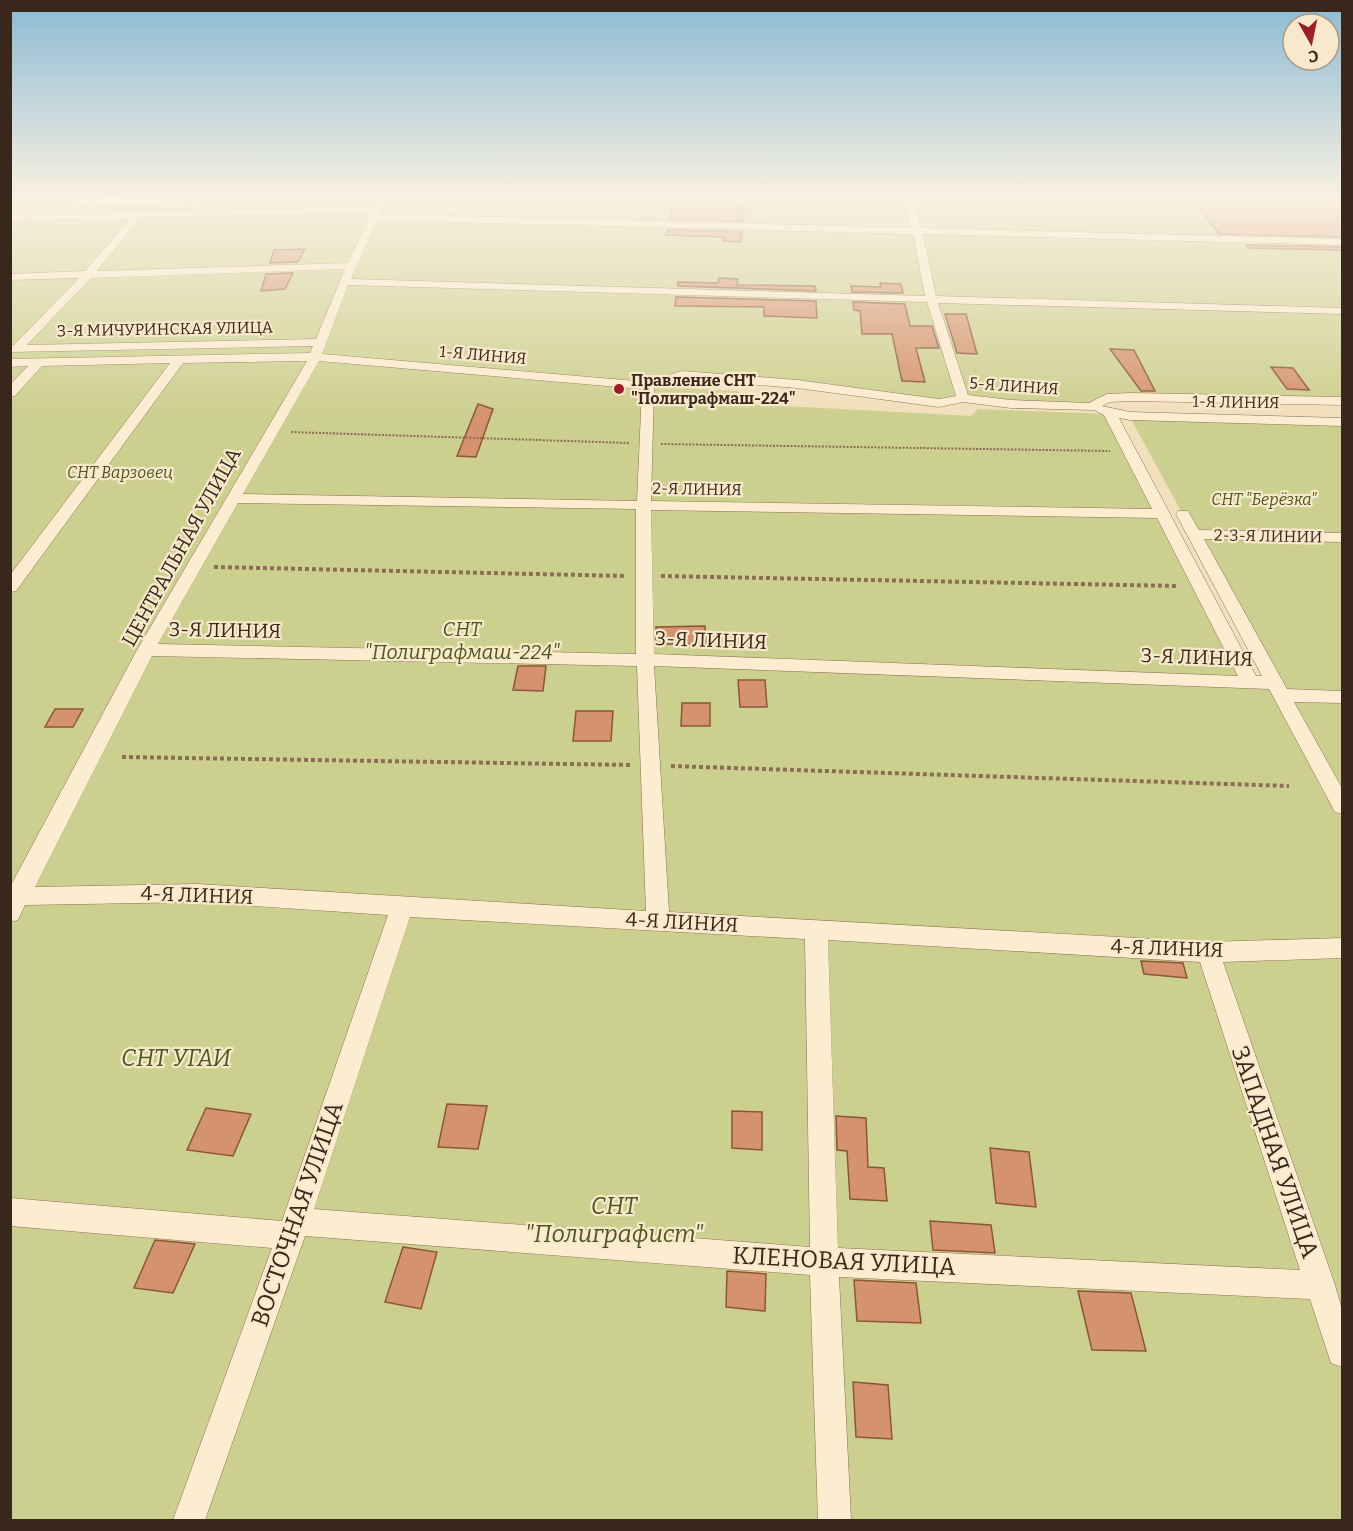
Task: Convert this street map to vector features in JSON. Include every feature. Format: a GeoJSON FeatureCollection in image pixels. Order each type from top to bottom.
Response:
{"type":"FeatureCollection","features":[{"type":"Feature","properties":{"kind":"street"},"geometry":{"type":"LineString","coordinates":[[14,349],[92,270]]}},
{"type":"Feature","properties":{"kind":"street"},"geometry":{"type":"LineString","coordinates":[[10,277],[222,270]]}},
{"type":"Feature","properties":{"kind":"street","name":"ЦЕНТРАЛЬНАЯ УЛИЦА"},"geometry":{"type":"LineString","coordinates":[[14,901],[146,650],[315,357],[350,270]]}},
{"type":"Feature","properties":{"kind":"street"},"geometry":{"type":"LineString","coordinates":[[926,270],[932,301],[963,398]]}},
{"type":"Feature","properties":{"kind":"street"},"geometry":{"type":"LineString","coordinates":[[345,282],[932,301],[1342,311]]}},
{"type":"Feature","properties":{"kind":"street","name":"3-Я МИЧУРИНСКАЯ УЛИЦА"},"geometry":{"type":"LineString","coordinates":[[14,349],[321,342]]}},
{"type":"Feature","properties":{"kind":"street","name":"1-Я ЛИНИЯ"},"geometry":{"type":"LineString","coordinates":[[10,363],[315,357],[648,386]]}},
{"type":"Feature","properties":{"kind":"street"},"geometry":{"type":"LineString","coordinates":[[10,587],[179,360]]}},
{"type":"Feature","properties":{"kind":"street"},"geometry":{"type":"LineString","coordinates":[[10,393],[39,362]]}},
{"type":"Feature","properties":{"kind":"street","name":"5-Я ЛИНИЯ"},"geometry":{"type":"LineString","coordinates":[[648,386],[682,375],[796,384],[864,395],[939,403],[963,398],[1011,404],[1090,407],[1107,398],[1119,397],[1342,401]]}},
{"type":"Feature","properties":{"kind":"street"},"geometry":{"type":"LineString","coordinates":[[648,386],[644,443],[644,660],[658,921]]}},
{"type":"Feature","properties":{"kind":"street","name":"1-Я ЛИНИЯ"},"geometry":{"type":"LineString","coordinates":[[1090,407],[1130,416],[1342,422]]}},
{"type":"Feature","properties":{"kind":"street"},"geometry":{"type":"LineString","coordinates":[[1109,412],[1250,682]]}},
{"type":"Feature","properties":{"kind":"street","name":"2-Я ЛИНИЯ"},"geometry":{"type":"LineString","coordinates":[[232,498],[1162,514]]}},
{"type":"Feature","properties":{"kind":"street"},"geometry":{"type":"LineString","coordinates":[[1183,514],[1342,806]]}},
{"type":"Feature","properties":{"kind":"street","name":"2-3-Я ЛИНИИ"},"geometry":{"type":"LineString","coordinates":[[1193,534],[1342,537]]}},
{"type":"Feature","properties":{"kind":"street","name":"3-Я ЛИНИЯ"},"geometry":{"type":"LineString","coordinates":[[146,650],[644,660],[1250,682],[1278,689],[1342,697]]}},
{"type":"Feature","properties":{"kind":"street","name":"4-Я ЛИНИЯ"},"geometry":{"type":"LineString","coordinates":[[14,901],[197,893],[402,907],[1208,952],[1342,948]]}},
{"type":"Feature","properties":{"kind":"street","name":"ВОСТОЧНАЯ УЛИЦА"},"geometry":{"type":"LineString","coordinates":[[189,1521],[293,1228],[402,907]]}},
{"type":"Feature","properties":{"kind":"street"},"geometry":{"type":"LineString","coordinates":[[816,930],[824,1262],[834,1521]]}},
{"type":"Feature","properties":{"kind":"street","name":"ЗАПАДНАЯ УЛИЦА"},"geometry":{"type":"LineString","coordinates":[[1208,952],[1342,1352]]}},
{"type":"Feature","properties":{"kind":"street","name":"КЛЕНОВАЯ УЛИЦА"},"geometry":{"type":"LineString","coordinates":[[10,1212],[824,1262],[1321,1285]]}},
{"type":"Feature","properties":{"kind":"path"},"geometry":{"type":"LineString","coordinates":[[291,432],[644,443],[1111,451]]}},
{"type":"Feature","properties":{"kind":"path"},"geometry":{"type":"LineString","coordinates":[[213,567],[1178,586]]}},
{"type":"Feature","properties":{"kind":"path"},"geometry":{"type":"LineString","coordinates":[[122,758],[649,765],[1289,786]]}},
{"type":"Feature","properties":{"kind":"green space"},"geometry":{"type":"Polygon","coordinates":[[[10,270],[1342,270],[1342,401],[1107,398],[1094,405],[974,399],[945,402],[682,375],[650,386],[738,391],[747,404],[971,416],[978,409],[1110,414],[1248,682],[1275,684],[1131,419],[1136,417],[1342,422],[1342,1520],[11,1520],[10,270]]]}},
{"type":"Feature","properties":{"kind":"building"},"geometry":{"type":"Polygon","coordinates":[[[293,273],[285,289],[261,291],[266,274],[293,273]]]}},
{"type":"Feature","properties":{"kind":"building"},"geometry":{"type":"Polygon","coordinates":[[[719,278],[738,279],[737,285],[815,286],[816,291],[678,286],[678,282],[718,283],[719,278]]]}},
{"type":"Feature","properties":{"kind":"building"},"geometry":{"type":"Polygon","coordinates":[[[880,283],[901,284],[903,293],[852,292],[851,286],[881,287],[880,283]]]}},
{"type":"Feature","properties":{"kind":"building"},"geometry":{"type":"Polygon","coordinates":[[[676,297],[816,301],[817,318],[764,316],[764,307],[675,306],[676,297]]]}},
{"type":"Feature","properties":{"kind":"building"},"geometry":{"type":"Polygon","coordinates":[[[853,302],[905,304],[910,326],[932,326],[939,348],[916,348],[925,382],[902,381],[892,334],[862,334],[860,311],[854,310],[853,302]]]}},
{"type":"Feature","properties":{"kind":"building"},"geometry":{"type":"Polygon","coordinates":[[[945,314],[966,314],[977,354],[957,353],[945,314]]]}},
{"type":"Feature","properties":{"kind":"building"},"geometry":{"type":"Polygon","coordinates":[[[1110,349],[1134,350],[1155,391],[1141,391],[1110,349]]]}},
{"type":"Feature","properties":{"kind":"building"},"geometry":{"type":"Polygon","coordinates":[[[1271,367],[1293,368],[1309,390],[1287,389],[1271,367]]]}},
{"type":"Feature","properties":{"kind":"building"},"geometry":{"type":"Polygon","coordinates":[[[478,404],[493,409],[476,457],[457,456],[478,404]]]}},
{"type":"Feature","properties":{"kind":"building"},"geometry":{"type":"Polygon","coordinates":[[[705,626],[706,644],[656,644],[656,627],[705,626]]]}},
{"type":"Feature","properties":{"kind":"building"},"geometry":{"type":"Polygon","coordinates":[[[518,666],[546,666],[543,691],[513,690],[518,666]]]}},
{"type":"Feature","properties":{"kind":"building"},"geometry":{"type":"Polygon","coordinates":[[[738,680],[765,680],[767,707],[740,707],[738,680]]]}},
{"type":"Feature","properties":{"kind":"building"},"geometry":{"type":"Polygon","coordinates":[[[682,703],[710,703],[710,726],[681,726],[682,703]]]}},
{"type":"Feature","properties":{"kind":"building"},"geometry":{"type":"Polygon","coordinates":[[[55,709],[83,709],[73,727],[45,727],[55,709]]]}},
{"type":"Feature","properties":{"kind":"building"},"geometry":{"type":"Polygon","coordinates":[[[576,711],[613,711],[611,741],[573,741],[576,711]]]}},
{"type":"Feature","properties":{"kind":"building"},"geometry":{"type":"Polygon","coordinates":[[[1141,961],[1183,963],[1187,978],[1144,974],[1141,961]]]}},
{"type":"Feature","properties":{"kind":"building"},"geometry":{"type":"Polygon","coordinates":[[[447,1104],[487,1106],[478,1149],[438,1147],[447,1104]]]}},
{"type":"Feature","properties":{"kind":"building"},"geometry":{"type":"Polygon","coordinates":[[[206,1108],[251,1114],[233,1156],[187,1150],[206,1108]]]}},
{"type":"Feature","properties":{"kind":"building"},"geometry":{"type":"Polygon","coordinates":[[[732,1111],[762,1112],[762,1150],[732,1148],[732,1111]]]}},
{"type":"Feature","properties":{"kind":"building"},"geometry":{"type":"Polygon","coordinates":[[[836,1116],[866,1118],[868,1167],[884,1168],[887,1201],[850,1199],[847,1151],[837,1150],[836,1116]]]}},
{"type":"Feature","properties":{"kind":"building"},"geometry":{"type":"Polygon","coordinates":[[[990,1148],[1029,1152],[1036,1207],[996,1203],[990,1148]]]}},
{"type":"Feature","properties":{"kind":"building"},"geometry":{"type":"Polygon","coordinates":[[[930,1221],[991,1225],[995,1253],[933,1250],[930,1221]]]}},
{"type":"Feature","properties":{"kind":"building"},"geometry":{"type":"Polygon","coordinates":[[[155,1240],[195,1244],[173,1293],[134,1288],[155,1240]]]}},
{"type":"Feature","properties":{"kind":"building"},"geometry":{"type":"Polygon","coordinates":[[[403,1247],[437,1252],[421,1309],[385,1302],[403,1247]]]}},
{"type":"Feature","properties":{"kind":"building"},"geometry":{"type":"Polygon","coordinates":[[[727,1271],[766,1274],[765,1311],[726,1307],[727,1271]]]}},
{"type":"Feature","properties":{"kind":"building"},"geometry":{"type":"Polygon","coordinates":[[[854,1280],[916,1283],[921,1323],[857,1321],[854,1280]]]}},
{"type":"Feature","properties":{"kind":"building"},"geometry":{"type":"Polygon","coordinates":[[[1078,1291],[1131,1293],[1146,1351],[1092,1350],[1078,1291]]]}},
{"type":"Feature","properties":{"kind":"building"},"geometry":{"type":"Polygon","coordinates":[[[853,1382],[888,1385],[892,1439],[856,1437],[853,1382]]]}},
{"type":"Feature","properties":{"kind":"place","name":"Правление СНТ \"Полиграфмаш-224\""},"geometry":{"type":"Point","coordinates":[619,389]}},
{"type":"Feature","properties":{"kind":"park label","name":"СНТ Варзовец"},"geometry":{"type":"Point","coordinates":[120,472]}},
{"type":"Feature","properties":{"kind":"park label","name":"СНТ \"Берёзка\""},"geometry":{"type":"Point","coordinates":[1264,499]}},
{"type":"Feature","properties":{"kind":"park label","name":"СНТ \"Полиграфмаш-224\""},"geometry":{"type":"Point","coordinates":[462,640]}},
{"type":"Feature","properties":{"kind":"park label","name":"СНТ УГАИ"},"geometry":{"type":"Point","coordinates":[176,1058]}},
{"type":"Feature","properties":{"kind":"park label","name":"СНТ \"Полиграфист\""},"geometry":{"type":"Point","coordinates":[614,1220]}}]}
